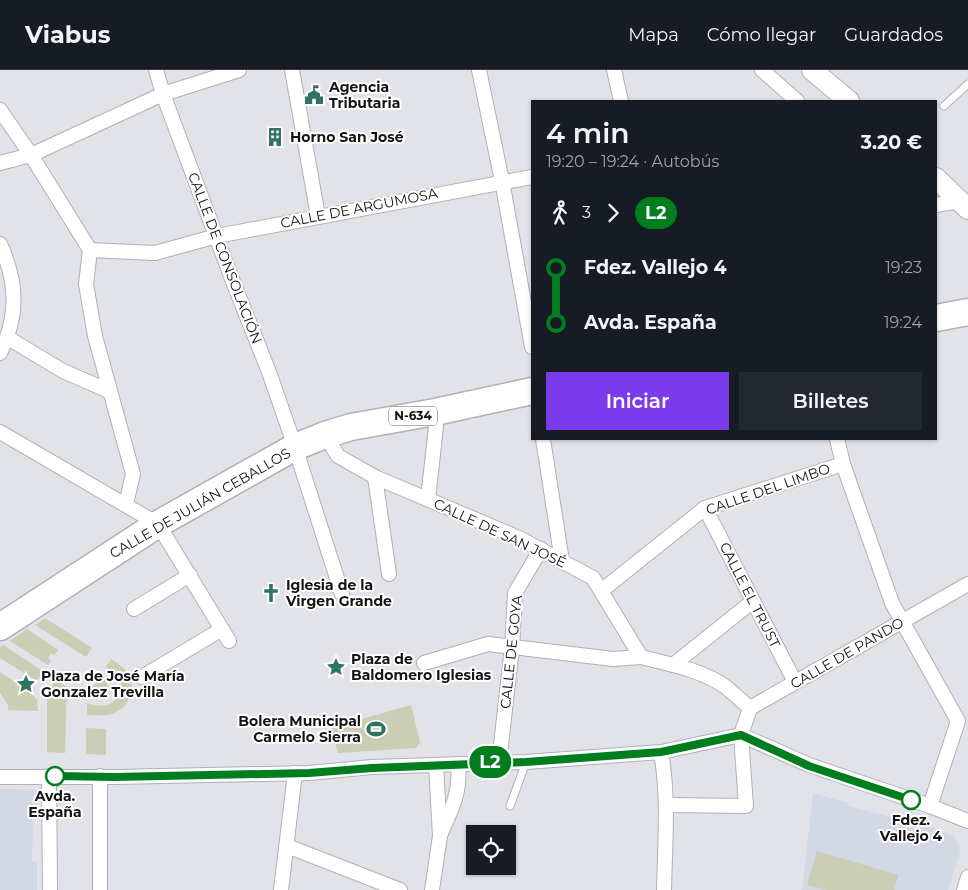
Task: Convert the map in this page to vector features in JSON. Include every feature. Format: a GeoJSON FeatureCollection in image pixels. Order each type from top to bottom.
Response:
{"type":"FeatureCollection","features":[{"type":"Feature","properties":{"kind":"highway"},"geometry":{"type":"LineString","coordinates":[[937,318],[968,312]]}},
{"type":"Feature","properties":{"kind":"highway","name":"CALLE DE JULIÁN CEBALLOS"},"geometry":{"type":"LineString","coordinates":[[0,627],[158,524],[295,447],[351,427],[435,412],[531,391]]}},
{"type":"Feature","properties":{"kind":"main road"},"geometry":{"type":"LineString","coordinates":[[812,70],[839,98]]}},
{"type":"Feature","properties":{"kind":"main road"},"geometry":{"type":"LineString","coordinates":[[937,179],[964,205]]}},
{"type":"Feature","properties":{"kind":"street","name":"CALLE DE CONSOLACIÓN"},"geometry":{"type":"LineString","coordinates":[[156,70],[163,94],[232,279],[269,372],[342,594]]}},
{"type":"Feature","properties":{"kind":"street"},"geometry":{"type":"LineString","coordinates":[[0,163],[31,155],[163,94],[238,70]]}},
{"type":"Feature","properties":{"kind":"street"},"geometry":{"type":"LineString","coordinates":[[292,70],[318,216]]}},
{"type":"Feature","properties":{"kind":"street"},"geometry":{"type":"LineString","coordinates":[[479,70],[502,181],[527,281],[531,334]]}},
{"type":"Feature","properties":{"kind":"street"},"geometry":{"type":"LineString","coordinates":[[614,70],[621,100]]}},
{"type":"Feature","properties":{"kind":"street"},"geometry":{"type":"LineString","coordinates":[[762,70],[796,100]]}},
{"type":"Feature","properties":{"kind":"street"},"geometry":{"type":"LineString","coordinates":[[0,110],[31,155],[90,250],[86,284],[95,336],[133,474],[126,504]]}},
{"type":"Feature","properties":{"kind":"street","name":"CALLE DE ARGUMOSA"},"geometry":{"type":"LineString","coordinates":[[90,250],[155,253],[217,236],[531,176]]}},
{"type":"Feature","properties":{"kind":"street"},"geometry":{"type":"LineString","coordinates":[[937,205],[964,205]]}},
{"type":"Feature","properties":{"kind":"street"},"geometry":{"type":"LineString","coordinates":[[0,244],[14,290],[14,314],[8,338],[0,353]]}},
{"type":"Feature","properties":{"kind":"street"},"geometry":{"type":"LineString","coordinates":[[8,338],[63,371],[110,391]]}},
{"type":"Feature","properties":{"kind":"street"},"geometry":{"type":"LineString","coordinates":[[428,499],[436,427],[435,412]]}},
{"type":"Feature","properties":{"kind":"street"},"geometry":{"type":"LineString","coordinates":[[0,432],[158,524],[226,635],[142,677]]}},
{"type":"Feature","properties":{"kind":"street"},"geometry":{"type":"LineString","coordinates":[[325,435],[338,456],[375,477],[389,574]]}},
{"type":"Feature","properties":{"kind":"street"},"geometry":{"type":"LineString","coordinates":[[543,440],[562,561]]}},
{"type":"Feature","properties":{"kind":"street"},"geometry":{"type":"LineString","coordinates":[[837,440],[843,464],[892,603],[958,721],[930,806]]}},
{"type":"Feature","properties":{"kind":"street","name":"CALLE DEL LIMBO"},"geometry":{"type":"LineString","coordinates":[[601,591],[705,508],[843,464]]}},
{"type":"Feature","properties":{"kind":"street","name":"CALLE DE SAN JOSÉ"},"geometry":{"type":"LineString","coordinates":[[375,477],[541,549],[593,578],[641,657]]}},
{"type":"Feature","properties":{"kind":"street","name":"CALLE EL TRUST"},"geometry":{"type":"LineString","coordinates":[[705,508],[795,682]]}},
{"type":"Feature","properties":{"kind":"street","name":"CALLE DE GOYA"},"geometry":{"type":"LineString","coordinates":[[499,762],[512,648],[515,593],[541,549]]}},
{"type":"Feature","properties":{"kind":"street"},"geometry":{"type":"LineString","coordinates":[[134,609],[190,575]]}},
{"type":"Feature","properties":{"kind":"street","name":"CALLE DE PANDO"},"geometry":{"type":"LineString","coordinates":[[750,708],[968,584]]}},
{"type":"Feature","properties":{"kind":"street"},"geometry":{"type":"LineString","coordinates":[[673,665],[753,601]]}},
{"type":"Feature","properties":{"kind":"street"},"geometry":{"type":"LineString","coordinates":[[424,663],[488,644],[613,658],[641,657],[673,665],[710,678],[725,687],[750,708],[741,735],[746,806],[666,805]]}},
{"type":"Feature","properties":{"kind":"street"},"geometry":{"type":"LineString","coordinates":[[0,777],[295,773],[526,762],[661,752],[741,735],[809,766],[930,806],[968,821]]}},
{"type":"Feature","properties":{"kind":"street"},"geometry":{"type":"LineString","coordinates":[[661,752],[665,775],[666,805],[664,890]]}},
{"type":"Feature","properties":{"kind":"street"},"geometry":{"type":"LineString","coordinates":[[440,836],[456,801],[459,775],[458,764]]}},
{"type":"Feature","properties":{"kind":"street"},"geometry":{"type":"LineString","coordinates":[[432,890],[440,836],[436,765]]}},
{"type":"Feature","properties":{"kind":"street"},"geometry":{"type":"LineString","coordinates":[[281,890],[295,773]]}},
{"type":"Feature","properties":{"kind":"street"},"geometry":{"type":"LineString","coordinates":[[49,776],[50,890]]}},
{"type":"Feature","properties":{"kind":"street"},"geometry":{"type":"LineString","coordinates":[[100,776],[100,890]]}},
{"type":"Feature","properties":{"kind":"street"},"geometry":{"type":"LineString","coordinates":[[287,846],[400,890]]}},
{"type":"Feature","properties":{"kind":"street"},"geometry":{"type":"LineString","coordinates":[[964,890],[968,877]]}},
{"type":"Feature","properties":{"kind":"lane"},"geometry":{"type":"LineString","coordinates":[[944,106],[968,84]]}},
{"type":"Feature","properties":{"kind":"lane"},"geometry":{"type":"LineString","coordinates":[[510,806],[526,762]]}},
{"type":"Feature","properties":{"kind":"shaded area"},"geometry":{"type":"Polygon","coordinates":[[[0,789],[38,790],[38,815],[33,816],[32,861],[37,862],[37,890],[0,890],[0,789]]]}},
{"type":"Feature","properties":{"kind":"shaded area"},"geometry":{"type":"Polygon","coordinates":[[[813,793],[848,803],[848,806],[918,822],[953,836],[958,843],[960,852],[948,890],[802,890],[813,793]]]}},
{"type":"Feature","properties":{"kind":"green space"},"geometry":{"type":"Polygon","coordinates":[[[45,618],[92,648],[86,657],[35,625],[45,618]]]}},
{"type":"Feature","properties":{"kind":"green space"},"geometry":{"type":"Polygon","coordinates":[[[27,629],[58,650],[54,655],[51,653],[48,658],[51,660],[48,665],[10,641],[27,629]]]}},
{"type":"Feature","properties":{"kind":"green space"},"geometry":{"type":"Polygon","coordinates":[[[3,645],[43,671],[37,681],[0,658],[0,647],[3,645]]]}},
{"type":"Feature","properties":{"kind":"green space"},"geometry":{"type":"Polygon","coordinates":[[[111,659],[127,672],[131,681],[131,694],[124,706],[113,713],[87,715],[87,703],[99,706],[107,705],[114,701],[119,694],[120,681],[116,674],[106,667],[111,659]]]}},
{"type":"Feature","properties":{"kind":"green space"},"geometry":{"type":"Polygon","coordinates":[[[0,672],[31,693],[37,700],[38,711],[8,710],[8,705],[0,693],[0,672]]]}},
{"type":"Feature","properties":{"kind":"green space"},"geometry":{"type":"Polygon","coordinates":[[[96,675],[108,684],[107,690],[103,695],[97,695],[87,689],[89,686],[92,688],[97,681],[94,679],[96,675]]]}},
{"type":"Feature","properties":{"kind":"green space"},"geometry":{"type":"Polygon","coordinates":[[[56,680],[67,687],[65,753],[47,752],[47,692],[56,680]]]}},
{"type":"Feature","properties":{"kind":"green space","name":"Bolera Municipal Carmelo Sierra"},"geometry":{"type":"Polygon","coordinates":[[[411,705],[420,742],[416,748],[338,753],[331,728],[333,727],[334,729],[348,725],[348,723],[411,705]]]}},
{"type":"Feature","properties":{"kind":"green space"},"geometry":{"type":"Polygon","coordinates":[[[86,728],[106,729],[106,755],[86,754],[86,728]]]}},
{"type":"Feature","properties":{"kind":"green space"},"geometry":{"type":"Polygon","coordinates":[[[817,851],[898,875],[894,890],[826,890],[807,885],[817,851]]]}},
{"type":"Feature","properties":{"kind":"bus line","name":"L2"},"geometry":{"type":"LineString","coordinates":[[55,776],[115,777],[309,773],[372,768],[526,762],[661,752],[741,735],[809,766],[911,800]]}},
{"type":"Feature","properties":{"kind":"place","name":"Agencia Tributaria"},"geometry":{"type":"Point","coordinates":[314,95]}},
{"type":"Feature","properties":{"kind":"place","name":"Horno San José"},"geometry":{"type":"Point","coordinates":[275,137]}},
{"type":"Feature","properties":{"kind":"place","name":"Iglesia de la Virgen Grande"},"geometry":{"type":"Point","coordinates":[271,593]}},
{"type":"Feature","properties":{"kind":"place","name":"Plaza de Baldomero Iglesias"},"geometry":{"type":"Point","coordinates":[336,667]}},
{"type":"Feature","properties":{"kind":"place","name":"Plaza de José María Gonzalez Trevilla"},"geometry":{"type":"Point","coordinates":[26,684]}},
{"type":"Feature","properties":{"kind":"place","name":"Bolera Municipal Carmelo Sierra"},"geometry":{"type":"Point","coordinates":[376,729]}},
{"type":"Feature","properties":{"kind":"place","name":"Avda. España"},"geometry":{"type":"Point","coordinates":[55,776]}},
{"type":"Feature","properties":{"kind":"place","name":"Fdez. Vallejo 4"},"geometry":{"type":"Point","coordinates":[911,800]}}]}
